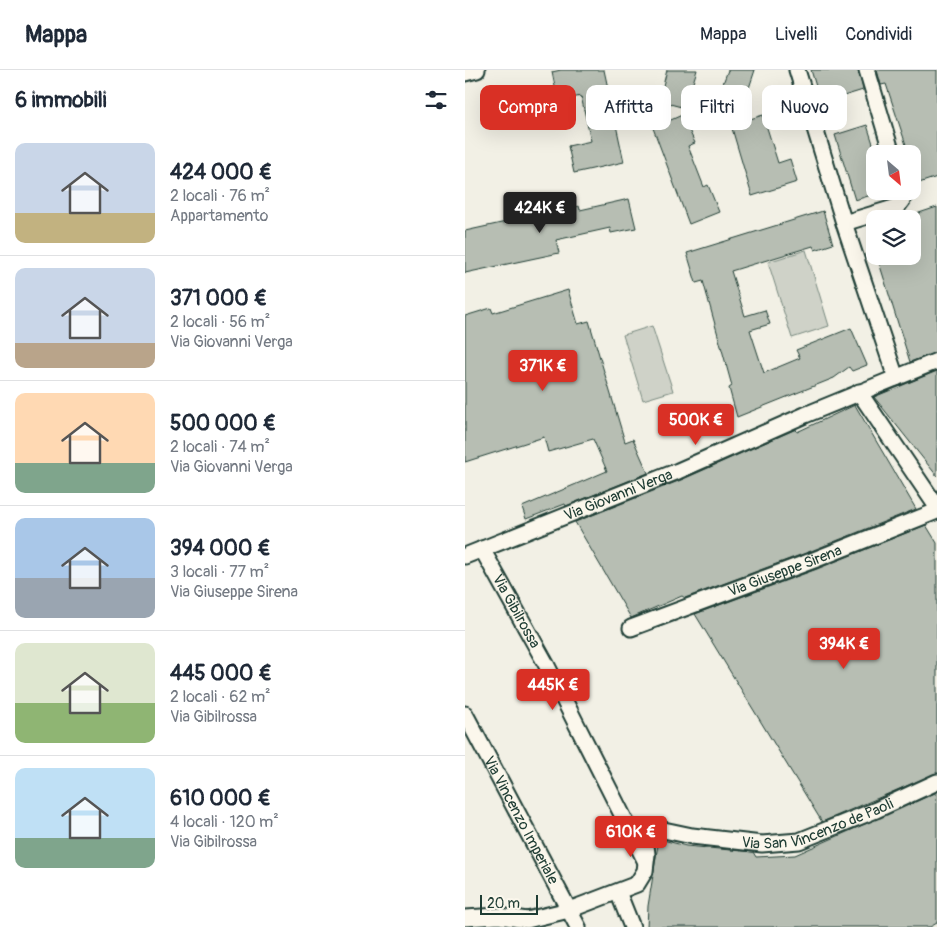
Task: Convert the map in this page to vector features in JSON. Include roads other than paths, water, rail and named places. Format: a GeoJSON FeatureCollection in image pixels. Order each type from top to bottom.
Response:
{"type":"FeatureCollection","features":[{"type":"Feature","properties":{"kind":"street"},"geometry":{"type":"LineString","coordinates":[[465,73],[477,70]]}},
{"type":"Feature","properties":{"kind":"street"},"geometry":{"type":"LineString","coordinates":[[797,70],[844,222],[896,378]]}},
{"type":"Feature","properties":{"kind":"street"},"geometry":{"type":"LineString","coordinates":[[867,70],[889,145]]}},
{"type":"Feature","properties":{"kind":"street"},"geometry":{"type":"LineString","coordinates":[[844,222],[897,207],[902,200]]}},
{"type":"Feature","properties":{"kind":"street","name":"Via Giovanni Verga"},"geometry":{"type":"LineString","coordinates":[[465,556],[678,471],[859,392],[937,361]]}},
{"type":"Feature","properties":{"kind":"street"},"geometry":{"type":"LineString","coordinates":[[859,392],[937,509]]}},
{"type":"Feature","properties":{"kind":"street","name":"Via Giuseppe Sirena"},"geometry":{"type":"LineString","coordinates":[[631,628],[814,560],[937,509]]}},
{"type":"Feature","properties":{"kind":"street","name":"Via Gibilrossa"},"geometry":{"type":"LineString","coordinates":[[482,549],[546,664],[646,862]]}},
{"type":"Feature","properties":{"kind":"street","name":"Via Vincenzo Imperiale"},"geometry":{"type":"LineString","coordinates":[[465,714],[578,927]]}},
{"type":"Feature","properties":{"kind":"street","name":"Via San Vincenzo de Paoli"},"geometry":{"type":"LineString","coordinates":[[646,862],[646,845],[649,830],[659,829],[692,836],[762,844],[799,841],[876,810],[937,782]]}},
{"type":"Feature","properties":{"kind":"street"},"geometry":{"type":"LineString","coordinates":[[465,918],[499,916],[527,920],[569,910],[637,884],[645,871],[646,862]]}},
{"type":"Feature","properties":{"kind":"street"},"geometry":{"type":"LineString","coordinates":[[618,892],[632,927]]}}]}
